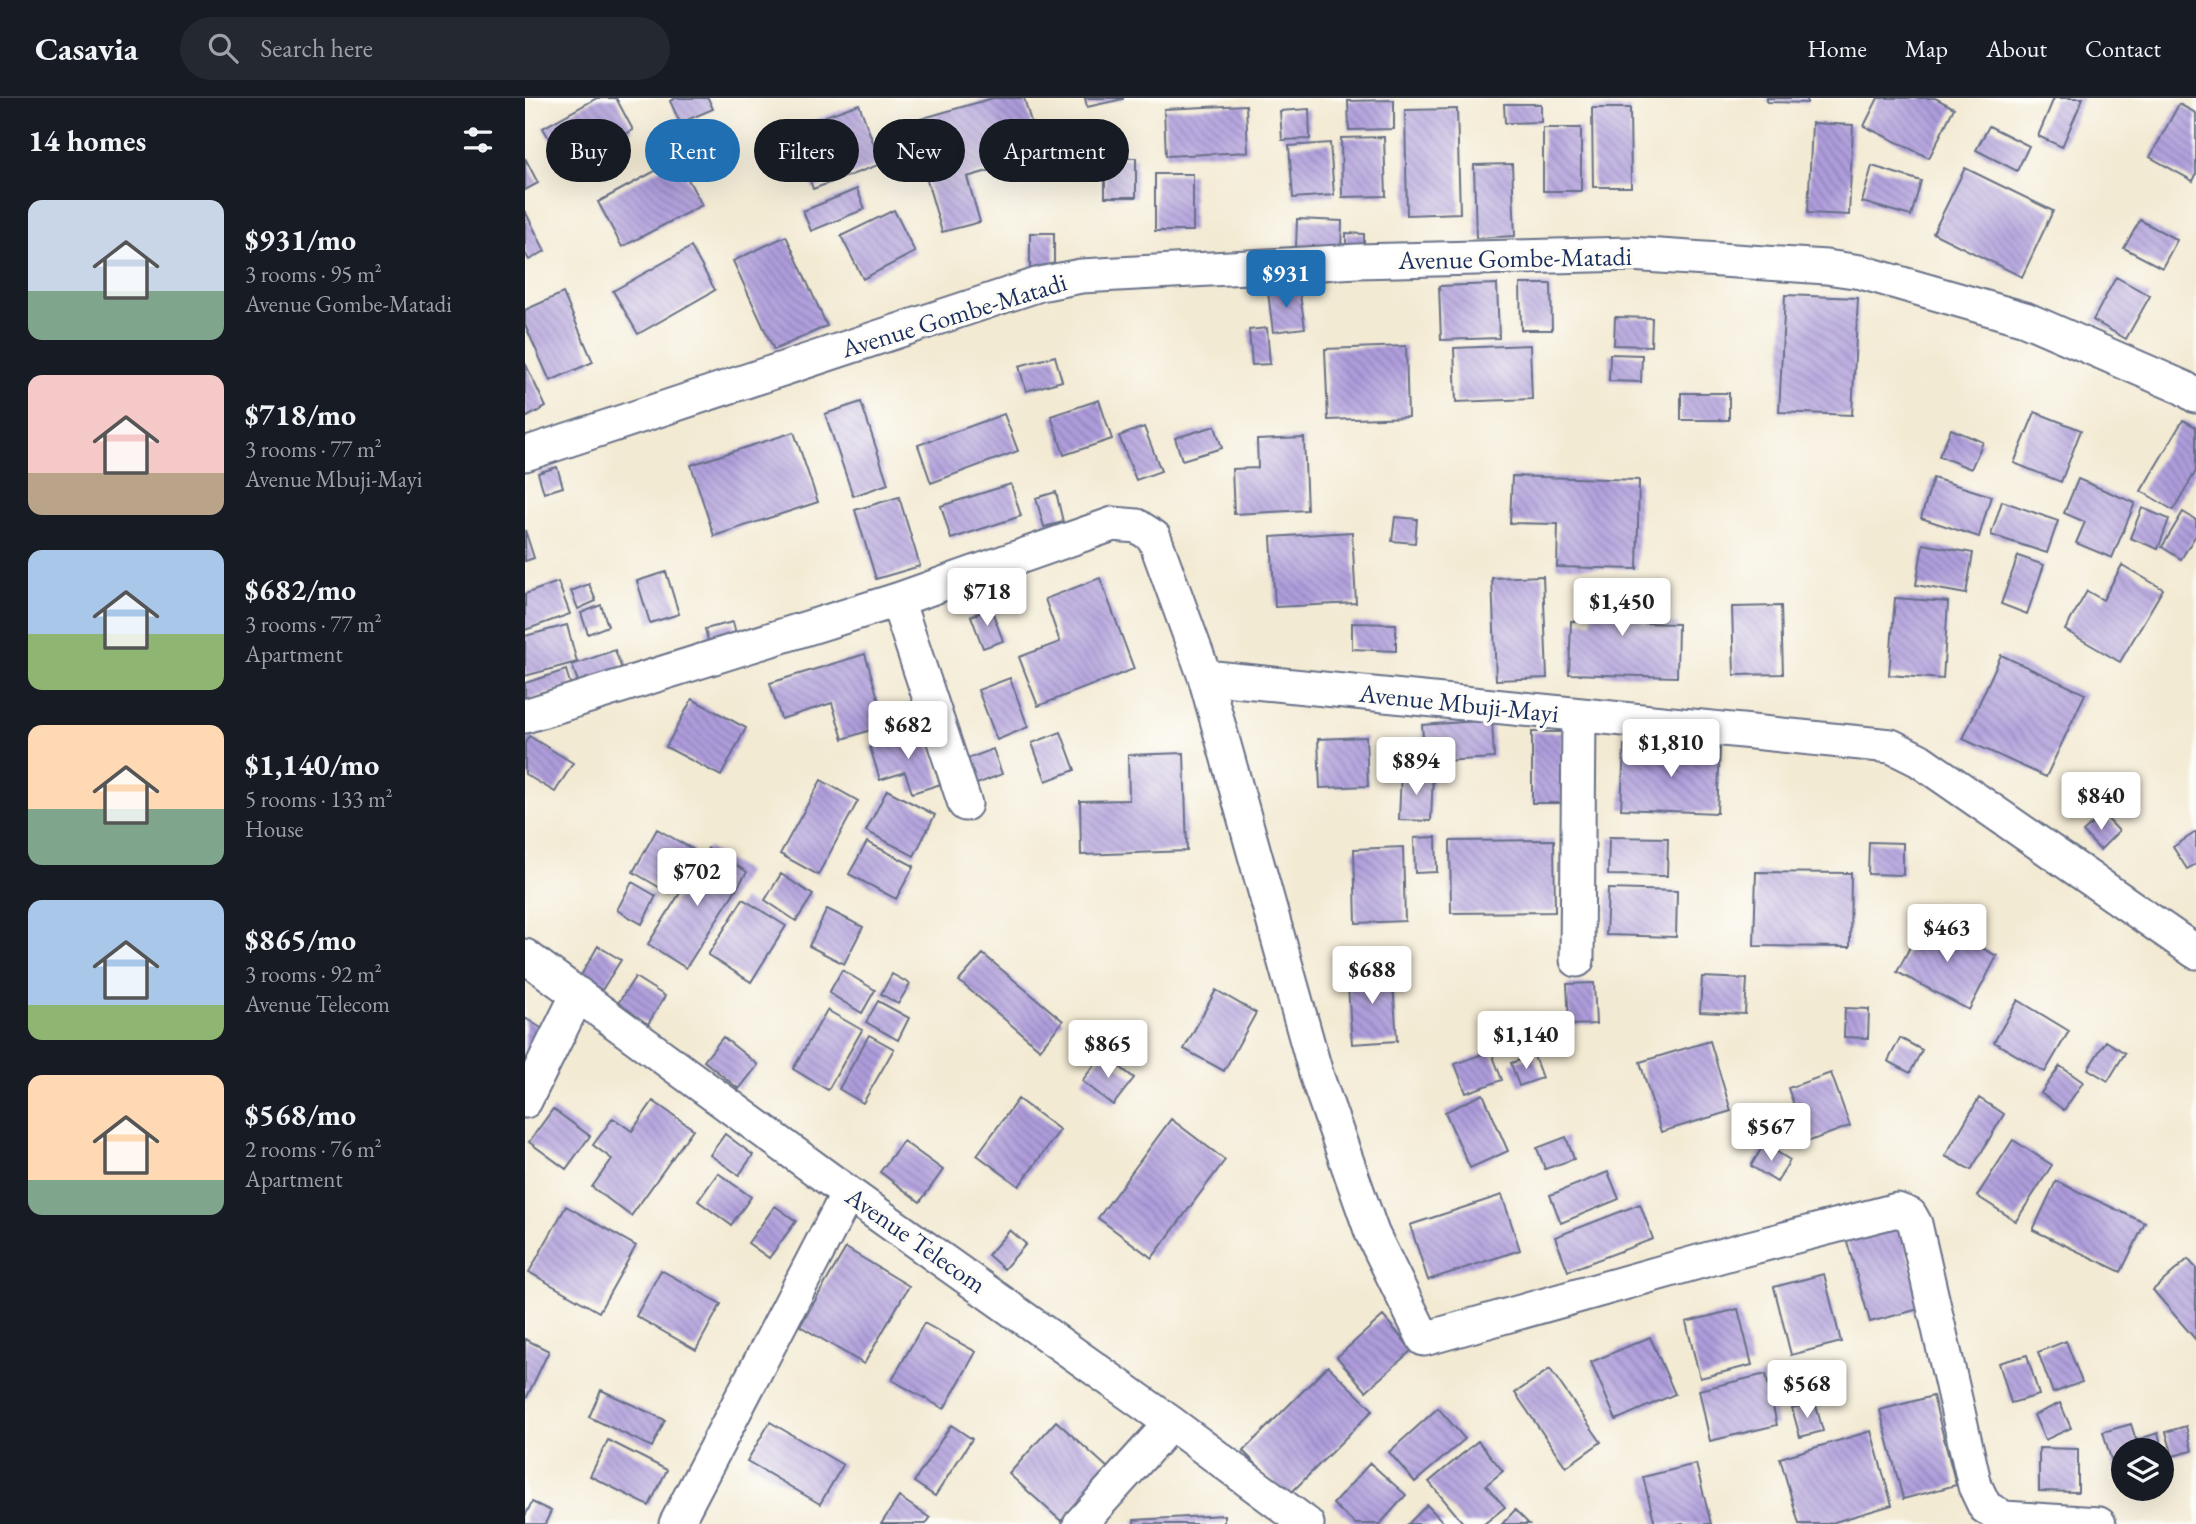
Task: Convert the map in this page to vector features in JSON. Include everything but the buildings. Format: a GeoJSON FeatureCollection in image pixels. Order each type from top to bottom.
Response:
{"type":"FeatureCollection","features":[{"type":"Feature","properties":{"kind":"street","name":"Avenue Gombe-Matadi"},"geometry":{"type":"LineString","coordinates":[[525,454],[1040,284],[1081,276],[1358,261],[1630,254],[1826,267],[1861,272],[2025,319],[2196,396]]}},
{"type":"Feature","properties":{"kind":"street"},"geometry":{"type":"LineString","coordinates":[[525,716],[897,600],[1113,524],[1137,526],[1154,537],[1205,677],[1317,1077],[1372,1233],[1424,1339],[1734,1252],[1897,1210],[1910,1215],[1915,1224],[1975,1486],[1985,1507],[2004,1518],[2099,1524]]}},
{"type":"Feature","properties":{"kind":"street"},"geometry":{"type":"LineString","coordinates":[[897,600],[965,804]]}},
{"type":"Feature","properties":{"kind":"street","name":"Avenue Mbuji-Mayi"},"geometry":{"type":"LineString","coordinates":[[1205,677],[1891,746],[1930,768],[2196,952]]}},
{"type":"Feature","properties":{"kind":"street"},"geometry":{"type":"LineString","coordinates":[[1577,960],[1579,716]]}},
{"type":"Feature","properties":{"kind":"street","name":"Avenue Telecom"},"geometry":{"type":"LineString","coordinates":[[525,956],[1307,1524]]}},
{"type":"Feature","properties":{"kind":"street"},"geometry":{"type":"LineString","coordinates":[[525,1101],[578,994]]}},
{"type":"Feature","properties":{"kind":"street"},"geometry":{"type":"LineString","coordinates":[[676,1524],[848,1193]]}},
{"type":"Feature","properties":{"kind":"street"},"geometry":{"type":"LineString","coordinates":[[1080,1524],[1171,1423]]}}]}
